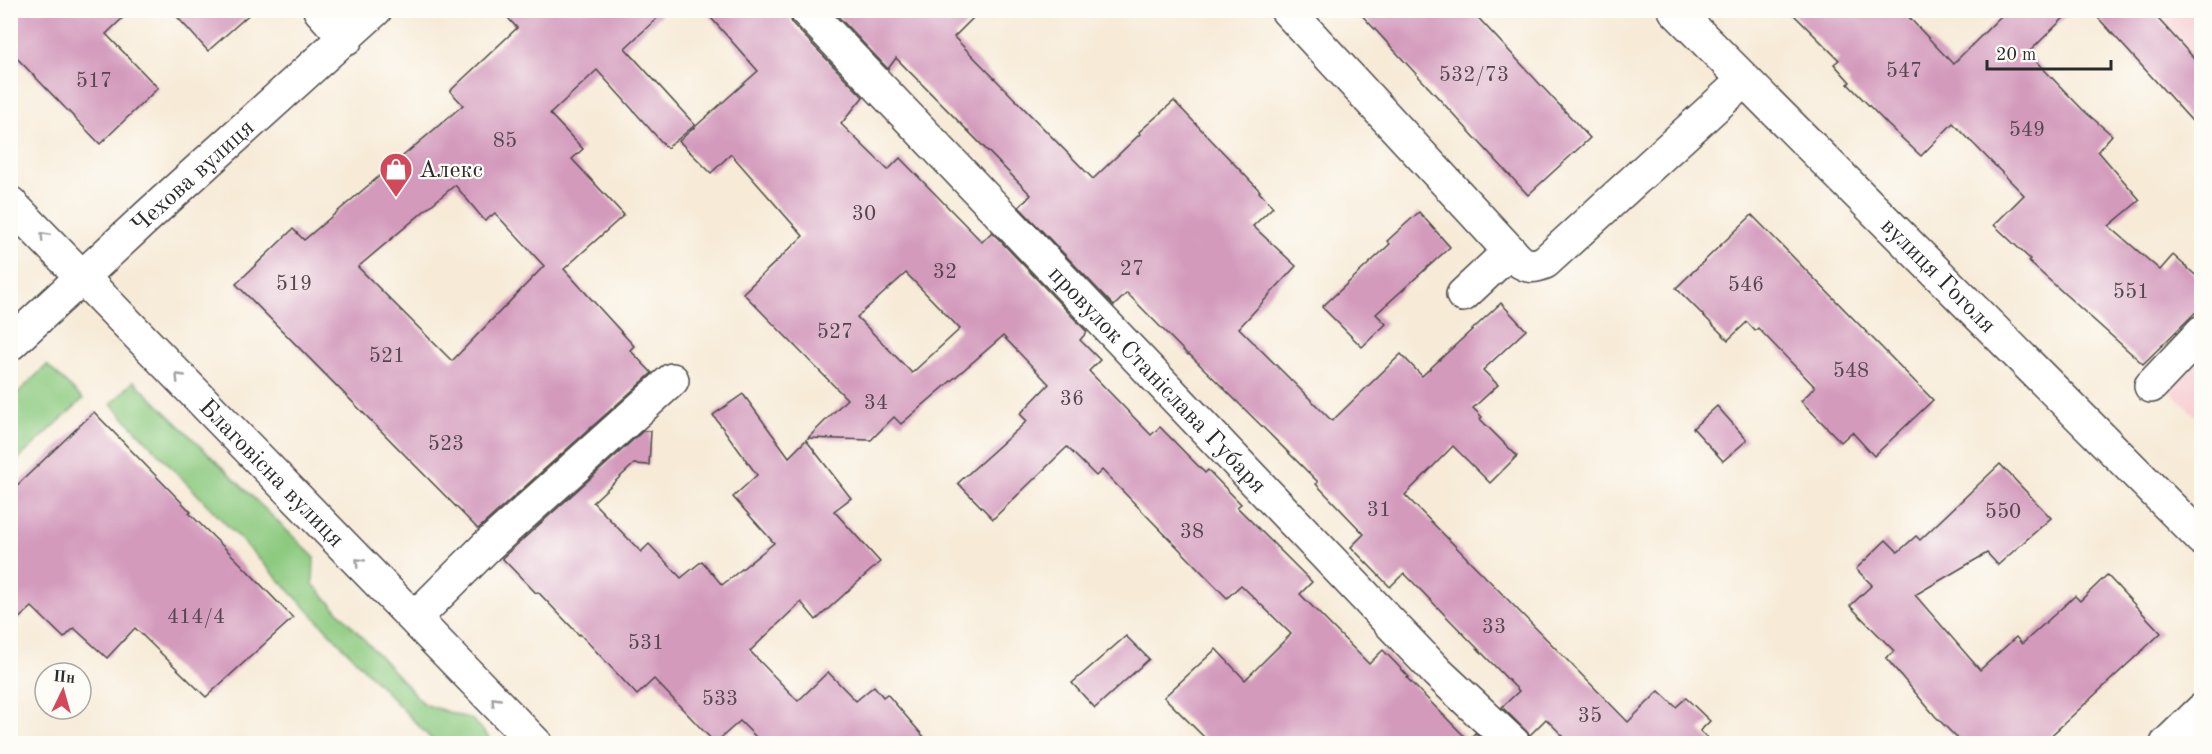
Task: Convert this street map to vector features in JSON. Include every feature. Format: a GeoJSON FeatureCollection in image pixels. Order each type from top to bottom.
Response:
{"type":"FeatureCollection","features":[{"type":"Feature","properties":{"kind":"street"},"geometry":{"type":"LineString","coordinates":[[320,10],[346,39]]}},
{"type":"Feature","properties":{"kind":"street","name":"Чехова вулиця"},"geometry":{"type":"LineString","coordinates":[[10,344],[346,39],[375,10]]}},
{"type":"Feature","properties":{"kind":"street","name":"провулок Станіслава Губаря"},"geometry":{"type":"LineString","coordinates":[[806,10],[1438,673],[1514,744]]}},
{"type":"Feature","properties":{"kind":"street"},"geometry":{"type":"LineString","coordinates":[[1287,10],[1526,266],[1536,266],[1545,262],[1743,81]]}},
{"type":"Feature","properties":{"kind":"street","name":"вулиця Гоголя"},"geometry":{"type":"LineString","coordinates":[[1675,10],[1743,81],[2202,539]]}},
{"type":"Feature","properties":{"kind":"street","name":"Благовісна вулиця"},"geometry":{"type":"LineString","coordinates":[[10,202],[536,744]]}},
{"type":"Feature","properties":{"kind":"street"},"geometry":{"type":"LineString","coordinates":[[1463,295],[1510,251]]}},
{"type":"Feature","properties":{"kind":"street"},"geometry":{"type":"LineString","coordinates":[[2151,386],[2202,332]]}},
{"type":"Feature","properties":{"kind":"street"},"geometry":{"type":"LineString","coordinates":[[415,618],[486,547],[672,380]]}},
{"type":"Feature","properties":{"kind":"street"},"geometry":{"type":"LineString","coordinates":[[2167,744],[2202,710]]}},
{"type":"Feature","properties":{"kind":"shaded area"},"geometry":{"type":"Polygon","coordinates":[[[2091,11],[2201,11],[2200,131],[2200,130],[2091,11]]]}},
{"type":"Feature","properties":{"kind":"shaded area"},"geometry":{"type":"Polygon","coordinates":[[[2201,315],[2201,422],[2147,368],[2201,315]]]}},
{"type":"Feature","properties":{"kind":"green space"},"geometry":{"type":"Polygon","coordinates":[[[47,365],[83,399],[11,466],[11,399],[47,365]]]}},
{"type":"Feature","properties":{"kind":"green space"},"geometry":{"type":"Polygon","coordinates":[[[134,381],[314,557],[313,584],[424,704],[473,720],[494,743],[435,743],[111,404],[134,381]]]}},
{"type":"Feature","properties":{"kind":"building"},"geometry":{"type":"Polygon","coordinates":[[[10,10],[131,10],[106,34],[158,88],[100,144],[10,51],[10,10]]]}},
{"type":"Feature","properties":{"kind":"building"},"geometry":{"type":"Polygon","coordinates":[[[171,10],[254,10],[208,51],[171,10]]]}},
{"type":"Feature","properties":{"kind":"building"},"geometry":{"type":"Polygon","coordinates":[[[501,10],[666,10],[625,48],[695,125],[667,148],[597,70],[550,114],[583,149],[572,159],[624,215],[564,269],[634,346],[630,350],[652,373],[478,529],[236,284],[293,229],[304,240],[463,105],[450,91],[517,28],[501,10]],[[455,185],[358,267],[452,361],[544,266],[495,213],[485,221],[455,185]]]}},
{"type":"Feature","properties":{"kind":"building"},"geometry":{"type":"Polygon","coordinates":[[[704,10],[788,10],[792,23],[863,97],[841,124],[888,170],[900,158],[982,242],[992,232],[1087,332],[1080,340],[1100,360],[1089,371],[1151,435],[1160,427],[1205,473],[1208,470],[1241,504],[1237,507],[1312,582],[1300,594],[1369,664],[1383,650],[1468,740],[1475,733],[1486,744],[1211,744],[1164,697],[1216,649],[1245,680],[1291,634],[1241,585],[1227,598],[1102,470],[1096,476],[1067,447],[993,519],[958,483],[1027,421],[1020,414],[1049,384],[1003,336],[901,424],[894,417],[871,440],[808,438],[847,399],[743,293],[803,236],[731,154],[711,173],[679,141],[758,71],[704,10]],[[906,273],[857,317],[912,373],[960,329],[906,273]]]}},
{"type":"Feature","properties":{"kind":"building"},"geometry":{"type":"Polygon","coordinates":[[[832,10],[981,10],[954,37],[1093,179],[1140,134],[1139,132],[1174,101],[1273,207],[1253,226],[1296,266],[1239,328],[1332,421],[1401,354],[1422,376],[1501,303],[1526,330],[1483,370],[1498,385],[1473,408],[1482,417],[1480,419],[1517,456],[1490,483],[1453,446],[1405,495],[1628,722],[1659,691],[1676,707],[1686,698],[1710,721],[1700,731],[1714,744],[1571,744],[1546,719],[1530,735],[1502,707],[1519,691],[1404,573],[1390,587],[1351,547],[1364,534],[1316,484],[1318,482],[1127,293],[1114,306],[1019,207],[1031,195],[896,58],[888,69],[832,10]]]}},
{"type":"Feature","properties":{"kind":"building"},"geometry":{"type":"Polygon","coordinates":[[[1357,10],[1471,10],[1590,138],[1528,195],[1357,10]]]}},
{"type":"Feature","properties":{"kind":"building"},"geometry":{"type":"Polygon","coordinates":[[[1789,10],[1902,10],[1953,64],[2007,10],[2072,10],[2028,53],[2083,110],[2112,135],[2098,151],[2140,200],[2109,226],[2160,270],[2173,255],[2202,281],[2202,306],[2143,364],[2028,261],[2030,259],[1994,225],[2024,195],[1953,123],[1921,156],[1848,84],[1850,82],[1834,64],[1839,60],[1789,10]]]}},
{"type":"Feature","properties":{"kind":"building"},"geometry":{"type":"Polygon","coordinates":[[[2091,10],[2150,10],[2202,67],[2202,132],[2091,10]]]}},
{"type":"Feature","properties":{"kind":"building"},"geometry":{"type":"Polygon","coordinates":[[[1419,212],[1450,247],[1376,314],[1386,324],[1362,347],[1322,307],[1390,244],[1387,241],[1419,212]]]}},
{"type":"Feature","properties":{"kind":"building"},"geometry":{"type":"Polygon","coordinates":[[[1752,215],[1933,400],[1874,456],[1852,432],[1841,442],[1801,401],[1815,387],[1758,328],[1755,331],[1747,322],[1728,340],[1676,288],[1752,215]]]}},
{"type":"Feature","properties":{"kind":"building"},"geometry":{"type":"Polygon","coordinates":[[[743,394],[789,457],[806,440],[851,498],[834,511],[880,562],[816,620],[801,602],[750,651],[798,701],[828,672],[856,701],[874,686],[883,697],[887,694],[930,744],[763,744],[740,721],[715,743],[654,679],[637,695],[580,634],[502,558],[643,431],[651,431],[649,465],[634,464],[593,502],[641,552],[649,544],[681,578],[702,561],[722,585],[774,543],[733,497],[757,475],[713,415],[743,394]]]}},
{"type":"Feature","properties":{"kind":"building"},"geometry":{"type":"Polygon","coordinates":[[[1717,406],[1747,440],[1723,461],[1693,428],[1717,406]]]}},
{"type":"Feature","properties":{"kind":"building"},"geometry":{"type":"Polygon","coordinates":[[[94,412],[191,512],[189,513],[293,618],[206,697],[135,628],[107,658],[74,628],[64,638],[32,607],[10,626],[10,492],[94,412]]]}},
{"type":"Feature","properties":{"kind":"building"},"geometry":{"type":"Polygon","coordinates":[[[2000,464],[2051,518],[1998,565],[1987,553],[1915,595],[1980,670],[2016,637],[2022,644],[2075,596],[2080,601],[2107,575],[2161,633],[2042,744],[1963,744],[1935,716],[1886,658],[1894,651],[1850,606],[1872,585],[1856,569],[1886,540],[1898,552],[1916,536],[1920,540],[2000,464]]]}},
{"type":"Feature","properties":{"kind":"building"},"geometry":{"type":"Polygon","coordinates":[[[1126,636],[1149,659],[1095,708],[1072,683],[1126,636]]]}},
{"type":"Feature","properties":{"kind":"place","name":"Алекс"},"geometry":{"type":"Point","coordinates":[396,198]}}]}
